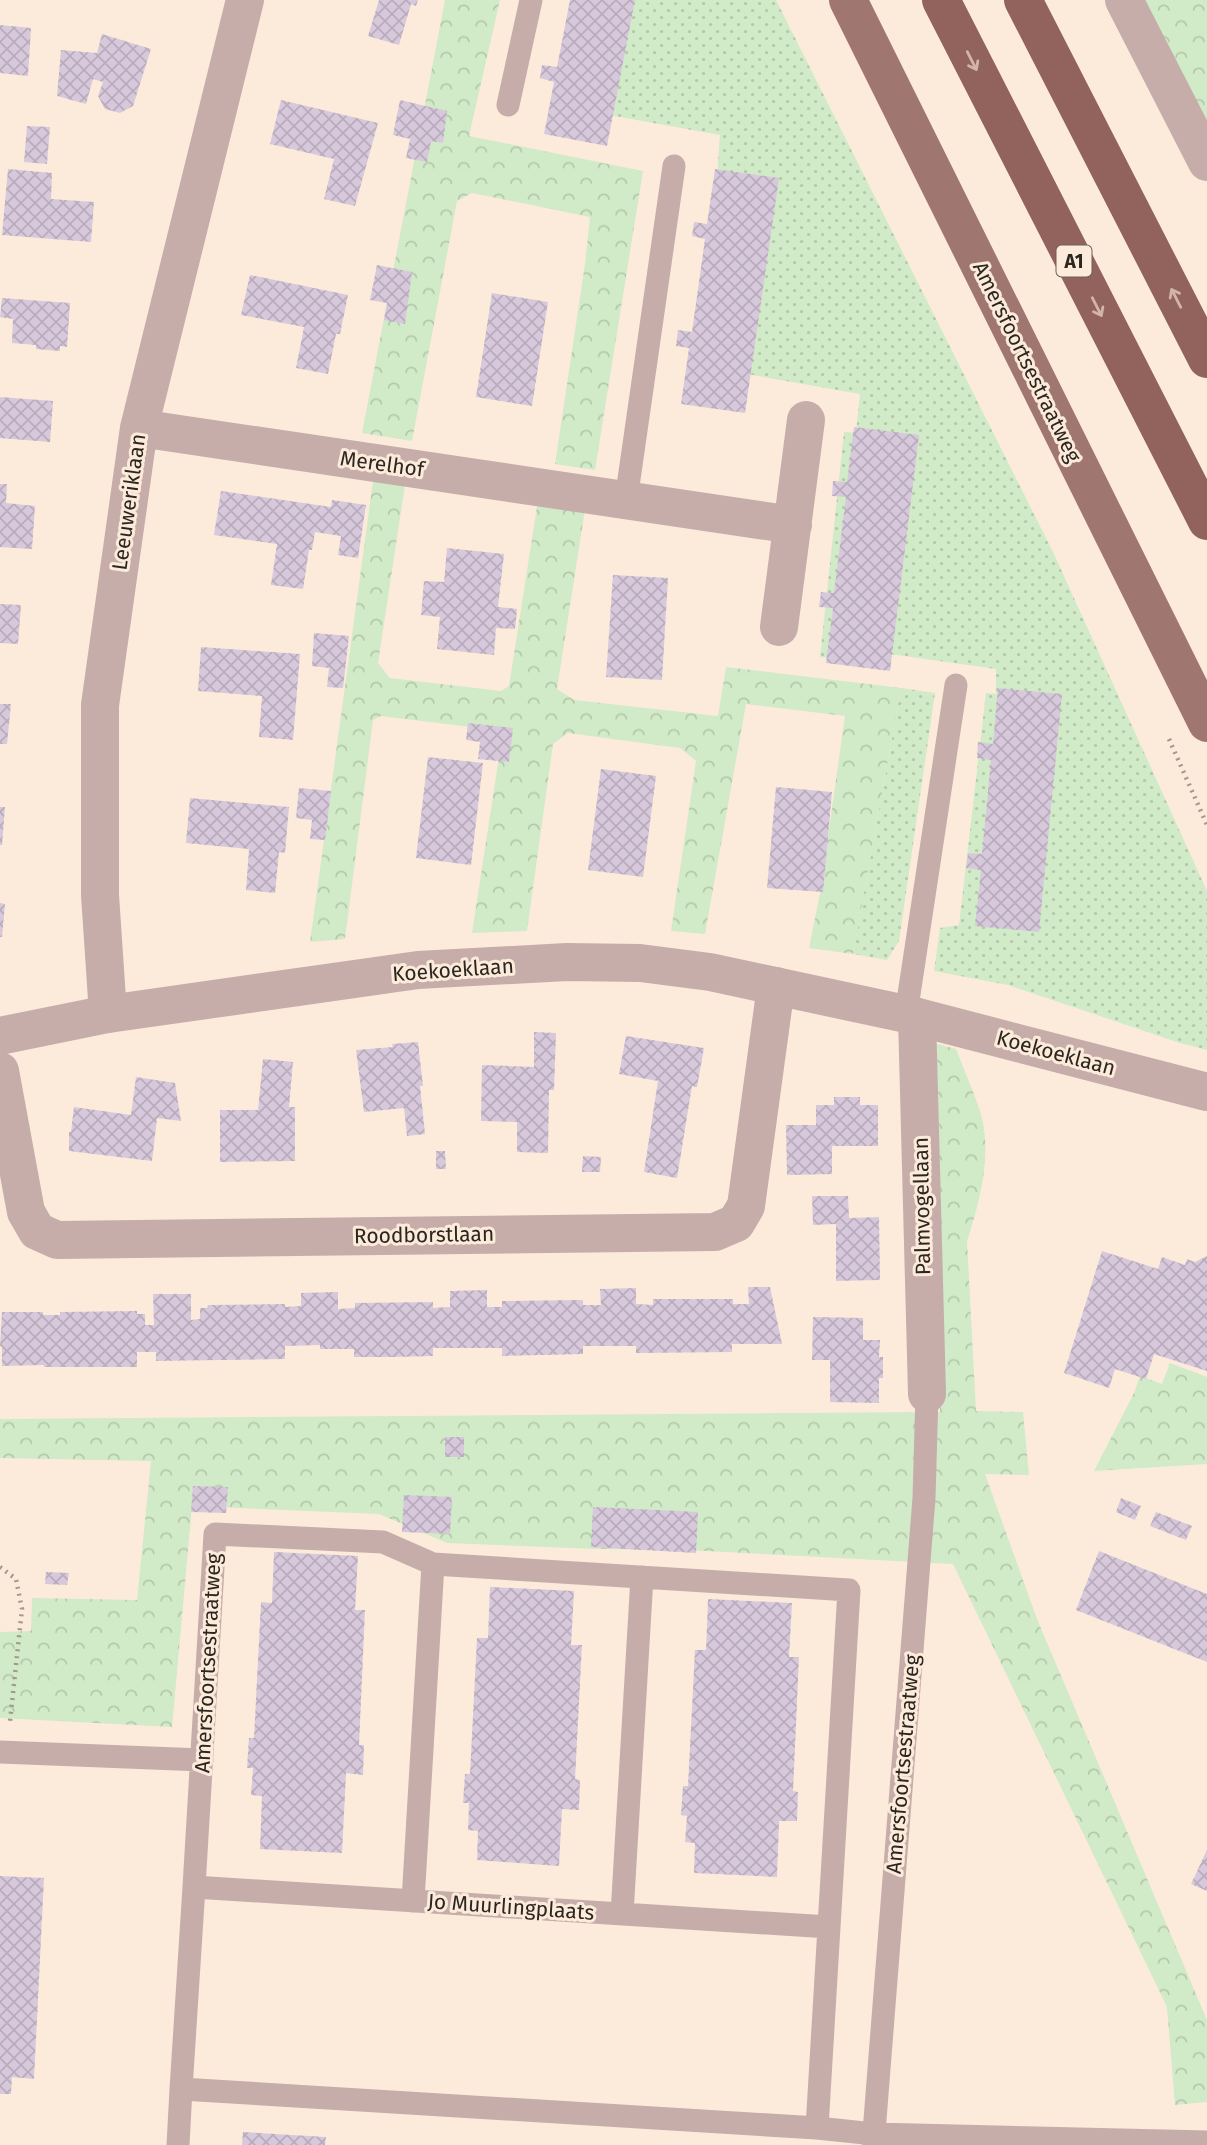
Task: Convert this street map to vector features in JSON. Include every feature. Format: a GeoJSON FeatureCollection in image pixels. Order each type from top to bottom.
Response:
{"type":"FeatureCollection","features":[{"type":"Feature","properties":{"kind":"highway","name":"A1"},"geometry":{"type":"LineString","coordinates":[[941,0],[1207,521]]}},
{"type":"Feature","properties":{"kind":"highway"},"geometry":{"type":"LineString","coordinates":[[1023,0],[1207,359]]}},
{"type":"Feature","properties":{"kind":"main road","name":"Amersfoortsestraatweg"},"geometry":{"type":"LineString","coordinates":[[848,0],[1207,723]]}},
{"type":"Feature","properties":{"kind":"street","name":"Leeuweriklaan"},"geometry":{"type":"LineString","coordinates":[[108,1014],[100,895],[100,705],[139,428],[245,0]]}},
{"type":"Feature","properties":{"kind":"street"},"geometry":{"type":"LineString","coordinates":[[1124,0],[1207,162]]}},
{"type":"Feature","properties":{"kind":"street"},"geometry":{"type":"LineString","coordinates":[[779,627],[806,420]]}},
{"type":"Feature","properties":{"kind":"street","name":"Merelhof"},"geometry":{"type":"LineString","coordinates":[[139,428],[793,525]]}},
{"type":"Feature","properties":{"kind":"street","name":"Koekoeklaan"},"geometry":{"type":"LineString","coordinates":[[0,1036],[108,1014],[418,970],[566,962],[640,963],[710,972],[911,1015],[1207,1093]]}},
{"type":"Feature","properties":{"kind":"street","name":"Roodborstlaan"},"geometry":{"type":"LineString","coordinates":[[0,1071],[26,1212],[37,1231],[57,1241],[715,1231],[736,1223],[746,1206],[776,986]]}},
{"type":"Feature","properties":{"kind":"street","name":"Palmvogellaan"},"geometry":{"type":"LineString","coordinates":[[911,1015],[927,1394]]}},
{"type":"Feature","properties":{"kind":"lane"},"geometry":{"type":"LineString","coordinates":[[508,105],[531,0]]}},
{"type":"Feature","properties":{"kind":"lane"},"geometry":{"type":"LineString","coordinates":[[626,500],[674,166]]}},
{"type":"Feature","properties":{"kind":"lane"},"geometry":{"type":"LineString","coordinates":[[911,1015],[956,685]]}},
{"type":"Feature","properties":{"kind":"lane","name":"Amersfoortsestraatweg"},"geometry":{"type":"LineString","coordinates":[[873,2140],[924,1498],[927,1394]]}},
{"type":"Feature","properties":{"kind":"lane","name":"Amersfoortsestraatweg"},"geometry":{"type":"LineString","coordinates":[[194,1887],[215,1534],[383,1542],[433,1564],[849,1590],[829,1927]]}},
{"type":"Feature","properties":{"kind":"lane"},"geometry":{"type":"LineString","coordinates":[[413,1901],[433,1564]]}},
{"type":"Feature","properties":{"kind":"lane"},"geometry":{"type":"LineString","coordinates":[[622,1914],[642,1577]]}},
{"type":"Feature","properties":{"kind":"lane"},"geometry":{"type":"LineString","coordinates":[[3,1752],[202,1760]]}},
{"type":"Feature","properties":{"kind":"lane"},"geometry":{"type":"LineString","coordinates":[[178,2145],[194,1887]]}},
{"type":"Feature","properties":{"kind":"lane","name":"Jo Muurlingplaats"},"geometry":{"type":"LineString","coordinates":[[194,1887],[829,1927]]}},
{"type":"Feature","properties":{"kind":"lane"},"geometry":{"type":"LineString","coordinates":[[817,2128],[829,1927]]}},
{"type":"Feature","properties":{"kind":"lane"},"geometry":{"type":"LineString","coordinates":[[181,2089],[817,2128],[873,2140],[1207,2142]]}},
{"type":"Feature","properties":{"kind":"path"},"geometry":{"type":"LineString","coordinates":[[0,1567],[16,1579],[22,1609],[3,1752]]}},
{"type":"Feature","properties":{"kind":"green space"},"geometry":{"type":"Polygon","coordinates":[[[445,0],[500,0],[469,136],[643,171],[595,470],[555,464],[590,217],[472,193],[457,201],[412,441],[362,433],[445,0]]]}},
{"type":"Feature","properties":{"kind":"green space"},"geometry":{"type":"Polygon","coordinates":[[[633,0],[776,0],[1053,552],[1207,891],[1207,1050],[1008,985],[934,971],[940,928],[959,925],[986,693],[996,694],[996,669],[890,654],[888,665],[820,657],[844,432],[856,433],[860,394],[747,374],[717,177],[720,135],[609,115],[633,0]]]}},
{"type":"Feature","properties":{"kind":"green space"},"geometry":{"type":"Polygon","coordinates":[[[1140,0],[1207,0],[1207,129],[1140,0]]]}},
{"type":"Feature","properties":{"kind":"green space"},"geometry":{"type":"Polygon","coordinates":[[[375,467],[407,472],[378,663],[390,678],[501,691],[509,686],[539,494],[586,503],[557,689],[574,700],[718,716],[726,667],[901,688],[853,954],[809,948],[820,893],[845,716],[746,704],[705,934],[671,931],[696,761],[680,748],[568,733],[553,744],[527,931],[472,933],[503,731],[381,716],[373,720],[345,939],[310,942],[375,467]]]}},
{"type":"Feature","properties":{"kind":"green space"},"geometry":{"type":"Polygon","coordinates":[[[901,688],[935,693],[899,941],[887,960],[853,954],[901,688]]]}},
{"type":"Feature","properties":{"kind":"green space"},"geometry":{"type":"Polygon","coordinates":[[[923,1040],[956,1049],[984,1127],[983,1176],[967,1241],[976,1411],[1023,1412],[1029,1475],[985,1474],[1037,1619],[1207,2020],[1207,2102],[1175,2105],[1167,2007],[953,1564],[687,1550],[447,1543],[379,1514],[192,1506],[172,1727],[0,1718],[0,1632],[31,1631],[32,1598],[137,1600],[151,1461],[0,1458],[0,1419],[940,1412],[923,1040]]]}},
{"type":"Feature","properties":{"kind":"green space"},"geometry":{"type":"Polygon","coordinates":[[[1170,1363],[1207,1377],[1207,1464],[1094,1471],[1140,1376],[1162,1384],[1170,1363]]]}},
{"type":"Feature","properties":{"kind":"building"},"geometry":{"type":"Polygon","coordinates":[[[379,0],[418,0],[416,6],[411,4],[399,45],[368,36],[379,0]]]}},
{"type":"Feature","properties":{"kind":"building"},"geometry":{"type":"Polygon","coordinates":[[[570,0],[635,0],[607,146],[544,134],[554,82],[540,78],[542,65],[557,67],[570,0]]]}},
{"type":"Feature","properties":{"kind":"building"},"geometry":{"type":"Polygon","coordinates":[[[0,25],[31,28],[28,76],[0,73],[0,25]]]}},
{"type":"Feature","properties":{"kind":"building"},"geometry":{"type":"Polygon","coordinates":[[[102,34],[151,49],[133,106],[120,113],[105,109],[98,96],[103,82],[93,79],[86,104],[57,96],[61,50],[97,53],[102,34]]]}},
{"type":"Feature","properties":{"kind":"building"},"geometry":{"type":"Polygon","coordinates":[[[281,100],[378,123],[355,206],[324,199],[334,159],[270,144],[281,100]]]}},
{"type":"Feature","properties":{"kind":"building"},"geometry":{"type":"Polygon","coordinates":[[[400,100],[447,111],[443,143],[431,141],[427,162],[406,158],[410,139],[393,135],[400,100]]]}},
{"type":"Feature","properties":{"kind":"building"},"geometry":{"type":"Polygon","coordinates":[[[27,126],[50,127],[47,164],[24,162],[27,126]]]}},
{"type":"Feature","properties":{"kind":"building"},"geometry":{"type":"Polygon","coordinates":[[[8,169],[52,173],[51,199],[94,202],[91,242],[2,235],[8,169]]]}},
{"type":"Feature","properties":{"kind":"building"},"geometry":{"type":"Polygon","coordinates":[[[715,169],[779,178],[745,413],[681,404],[689,348],[676,346],[678,330],[692,332],[705,239],[692,236],[694,222],[707,224],[715,169]]]}},
{"type":"Feature","properties":{"kind":"building"},"geometry":{"type":"Polygon","coordinates":[[[377,265],[412,272],[405,324],[384,320],[387,303],[370,300],[377,265]]]}},
{"type":"Feature","properties":{"kind":"building"},"geometry":{"type":"Polygon","coordinates":[[[250,275],[348,295],[328,374],[296,368],[304,327],[241,315],[250,275]]]}},
{"type":"Feature","properties":{"kind":"building"},"geometry":{"type":"Polygon","coordinates":[[[492,293],[548,302],[532,406],[476,397],[492,293]]]}},
{"type":"Feature","properties":{"kind":"building"},"geometry":{"type":"Polygon","coordinates":[[[2,298],[70,303],[67,347],[60,346],[60,351],[12,343],[13,319],[0,317],[2,298]]]}},
{"type":"Feature","properties":{"kind":"building"},"geometry":{"type":"Polygon","coordinates":[[[0,397],[53,401],[50,442],[0,438],[0,397]]]}},
{"type":"Feature","properties":{"kind":"building"},"geometry":{"type":"Polygon","coordinates":[[[854,427],[919,435],[890,671],[826,663],[833,608],[819,607],[821,592],[834,593],[846,497],[832,496],[833,481],[847,482],[854,427]]]}},
{"type":"Feature","properties":{"kind":"building"},"geometry":{"type":"Polygon","coordinates":[[[0,484],[7,484],[6,503],[35,506],[32,549],[0,547],[0,484]]]}},
{"type":"Feature","properties":{"kind":"building"},"geometry":{"type":"Polygon","coordinates":[[[221,491],[331,507],[332,500],[366,505],[358,558],[338,555],[341,536],[315,532],[312,550],[309,550],[303,589],[271,585],[277,544],[214,535],[221,491]]]}},
{"type":"Feature","properties":{"kind":"building"},"geometry":{"type":"Polygon","coordinates":[[[447,548],[504,554],[498,607],[517,609],[515,629],[496,628],[494,655],[437,649],[440,617],[421,615],[424,581],[444,582],[447,548]]]}},
{"type":"Feature","properties":{"kind":"building"},"geometry":{"type":"Polygon","coordinates":[[[613,575],[668,578],[662,680],[606,677],[613,575]]]}},
{"type":"Feature","properties":{"kind":"building"},"geometry":{"type":"Polygon","coordinates":[[[0,604],[21,605],[18,644],[0,643],[0,604]]]}},
{"type":"Feature","properties":{"kind":"building"},"geometry":{"type":"Polygon","coordinates":[[[314,633],[349,636],[343,688],[327,687],[329,668],[312,666],[314,633]]]}},
{"type":"Feature","properties":{"kind":"building"},"geometry":{"type":"Polygon","coordinates":[[[201,647],[300,654],[293,740],[259,737],[262,696],[198,691],[201,647]]]}},
{"type":"Feature","properties":{"kind":"building"},"geometry":{"type":"Polygon","coordinates":[[[998,688],[1062,694],[1039,932],[975,926],[981,870],[966,868],[968,853],[982,854],[991,760],[977,758],[978,742],[993,744],[998,688]]]}},
{"type":"Feature","properties":{"kind":"building"},"geometry":{"type":"Polygon","coordinates":[[[0,704],[11,704],[7,744],[0,744],[0,704]]]}},
{"type":"Feature","properties":{"kind":"building"},"geometry":{"type":"Polygon","coordinates":[[[468,723],[513,728],[509,762],[478,759],[480,742],[466,740],[468,723]]]}},
{"type":"Feature","properties":{"kind":"building"},"geometry":{"type":"Polygon","coordinates":[[[428,757],[483,763],[471,865],[416,858],[428,757]]]}},
{"type":"Feature","properties":{"kind":"building"},"geometry":{"type":"Polygon","coordinates":[[[601,769],[656,776],[643,877],[588,870],[601,769]]]}},
{"type":"Feature","properties":{"kind":"building"},"geometry":{"type":"Polygon","coordinates":[[[776,787],[832,792],[823,892],[767,888],[776,787]]]}},
{"type":"Feature","properties":{"kind":"building"},"geometry":{"type":"Polygon","coordinates":[[[299,788],[331,791],[325,840],[310,839],[312,820],[296,818],[299,788]]]}},
{"type":"Feature","properties":{"kind":"building"},"geometry":{"type":"Polygon","coordinates":[[[190,798],[289,807],[285,853],[279,852],[275,893],[246,890],[249,849],[186,843],[190,798]]]}},
{"type":"Feature","properties":{"kind":"building"},"geometry":{"type":"Polygon","coordinates":[[[0,807],[5,807],[2,845],[0,845],[0,807]]]}},
{"type":"Feature","properties":{"kind":"building"},"geometry":{"type":"Polygon","coordinates":[[[0,903],[5,904],[2,937],[0,937],[0,903]]]}},
{"type":"Feature","properties":{"kind":"building"},"geometry":{"type":"Polygon","coordinates":[[[534,1032],[556,1033],[554,1090],[549,1090],[548,1153],[517,1152],[517,1122],[481,1121],[482,1065],[534,1067],[534,1032]]]}},
{"type":"Feature","properties":{"kind":"building"},"geometry":{"type":"Polygon","coordinates":[[[626,1036],[704,1048],[697,1087],[692,1086],[677,1178],[644,1172],[658,1081],[619,1074],[626,1036]]]}},
{"type":"Feature","properties":{"kind":"building"},"geometry":{"type":"Polygon","coordinates":[[[418,1042],[425,1134],[407,1136],[404,1108],[364,1112],[356,1050],[418,1042]]]}},
{"type":"Feature","properties":{"kind":"building"},"geometry":{"type":"Polygon","coordinates":[[[263,1059],[293,1062],[289,1107],[295,1107],[295,1161],[220,1162],[220,1110],[258,1110],[263,1059]]]}},
{"type":"Feature","properties":{"kind":"building"},"geometry":{"type":"Polygon","coordinates":[[[136,1077],[175,1083],[181,1121],[157,1118],[152,1161],[69,1151],[69,1132],[74,1107],[131,1115],[136,1077]]]}},
{"type":"Feature","properties":{"kind":"building"},"geometry":{"type":"Polygon","coordinates":[[[834,1097],[860,1097],[860,1105],[878,1105],[878,1146],[832,1146],[832,1174],[787,1175],[786,1125],[816,1125],[816,1105],[834,1105],[834,1097]]]}},
{"type":"Feature","properties":{"kind":"building"},"geometry":{"type":"Polygon","coordinates":[[[436,1151],[445,1151],[446,1169],[436,1169],[436,1151]]]}},
{"type":"Feature","properties":{"kind":"building"},"geometry":{"type":"Polygon","coordinates":[[[583,1156],[601,1157],[600,1172],[582,1172],[583,1156]]]}},
{"type":"Feature","properties":{"kind":"building"},"geometry":{"type":"Polygon","coordinates":[[[812,1196],[848,1196],[849,1218],[879,1217],[880,1280],[836,1281],[836,1224],[813,1225],[812,1196]]]}},
{"type":"Feature","properties":{"kind":"building"},"geometry":{"type":"Polygon","coordinates":[[[1102,1251],[1158,1269],[1162,1257],[1185,1265],[1187,1259],[1195,1262],[1207,1256],[1207,1371],[1154,1354],[1146,1379],[1115,1369],[1109,1388],[1064,1373],[1102,1251]]]}},
{"type":"Feature","properties":{"kind":"building"},"geometry":{"type":"Polygon","coordinates":[[[748,1287],[770,1287],[782,1344],[732,1344],[732,1352],[636,1353],[636,1346],[583,1346],[583,1354],[502,1356],[502,1348],[433,1348],[433,1356],[394,1357],[354,1357],[354,1349],[320,1349],[320,1345],[285,1346],[285,1359],[156,1361],[156,1352],[137,1352],[137,1367],[2,1366],[0,1346],[2,1312],[43,1312],[43,1315],[60,1315],[60,1312],[137,1311],[137,1314],[145,1314],[145,1325],[154,1325],[153,1294],[191,1294],[191,1320],[200,1319],[200,1308],[207,1308],[208,1305],[301,1306],[301,1293],[338,1292],[338,1309],[355,1308],[355,1303],[433,1302],[433,1308],[450,1307],[450,1291],[487,1290],[487,1307],[502,1307],[502,1301],[583,1300],[583,1305],[601,1305],[600,1289],[636,1288],[636,1304],[653,1305],[653,1299],[733,1299],[733,1304],[749,1304],[748,1287]]]}},
{"type":"Feature","properties":{"kind":"building"},"geometry":{"type":"Polygon","coordinates":[[[813,1317],[863,1318],[863,1340],[880,1340],[879,1357],[883,1357],[883,1378],[879,1378],[879,1403],[830,1402],[830,1360],[812,1360],[813,1317]]]}},
{"type":"Feature","properties":{"kind":"building"},"geometry":{"type":"Polygon","coordinates":[[[445,1437],[464,1437],[464,1457],[445,1457],[445,1437]]]}},
{"type":"Feature","properties":{"kind":"building"},"geometry":{"type":"Polygon","coordinates":[[[193,1486],[228,1487],[226,1513],[191,1512],[193,1486]]]}},
{"type":"Feature","properties":{"kind":"building"},"geometry":{"type":"Polygon","coordinates":[[[404,1495],[452,1497],[450,1534],[402,1532],[404,1495]]]}},
{"type":"Feature","properties":{"kind":"building"},"geometry":{"type":"Polygon","coordinates":[[[1121,1498],[1141,1506],[1135,1520],[1116,1512],[1121,1498]]]}},
{"type":"Feature","properties":{"kind":"building"},"geometry":{"type":"Polygon","coordinates":[[[593,1507],[698,1512],[696,1553],[591,1547],[593,1507]]]}},
{"type":"Feature","properties":{"kind":"building"},"geometry":{"type":"Polygon","coordinates":[[[1156,1512],[1192,1526],[1186,1540],[1150,1526],[1156,1512]]]}},
{"type":"Feature","properties":{"kind":"building"},"geometry":{"type":"Polygon","coordinates":[[[1099,1551],[1207,1594],[1207,1662],[1076,1610],[1099,1551]]]}},
{"type":"Feature","properties":{"kind":"building"},"geometry":{"type":"Polygon","coordinates":[[[274,1552],[358,1556],[355,1610],[365,1610],[359,1745],[364,1745],[363,1775],[346,1773],[342,1853],[260,1849],[262,1796],[251,1795],[253,1768],[247,1768],[249,1738],[254,1738],[261,1602],[272,1603],[274,1552]]]}},
{"type":"Feature","properties":{"kind":"building"},"geometry":{"type":"Polygon","coordinates":[[[46,1572],[69,1573],[67,1585],[45,1584],[46,1572]]]}},
{"type":"Feature","properties":{"kind":"building"},"geometry":{"type":"Polygon","coordinates":[[[490,1587],[574,1591],[571,1645],[582,1645],[575,1779],[580,1780],[579,1810],[562,1809],[559,1866],[477,1860],[478,1831],[468,1830],[469,1803],[463,1803],[465,1774],[470,1774],[477,1638],[488,1638],[490,1587]]]}},
{"type":"Feature","properties":{"kind":"building"},"geometry":{"type":"Polygon","coordinates":[[[708,1599],[792,1603],[789,1657],[799,1657],[793,1791],[798,1792],[797,1821],[779,1821],[777,1877],[694,1873],[695,1843],[685,1842],[687,1816],[681,1815],[683,1786],[688,1786],[695,1650],[706,1650],[708,1599]]]}},
{"type":"Feature","properties":{"kind":"building"},"geometry":{"type":"Polygon","coordinates":[[[1207,1850],[1207,1891],[1191,1884],[1207,1850]]]}},
{"type":"Feature","properties":{"kind":"building"},"geometry":{"type":"Polygon","coordinates":[[[0,1876],[44,1878],[34,2079],[12,2077],[11,2094],[0,2094],[0,1876]]]}},
{"type":"Feature","properties":{"kind":"building"},"geometry":{"type":"Polygon","coordinates":[[[243,2132],[326,2137],[325,2145],[242,2145],[243,2132]]]}}]}
